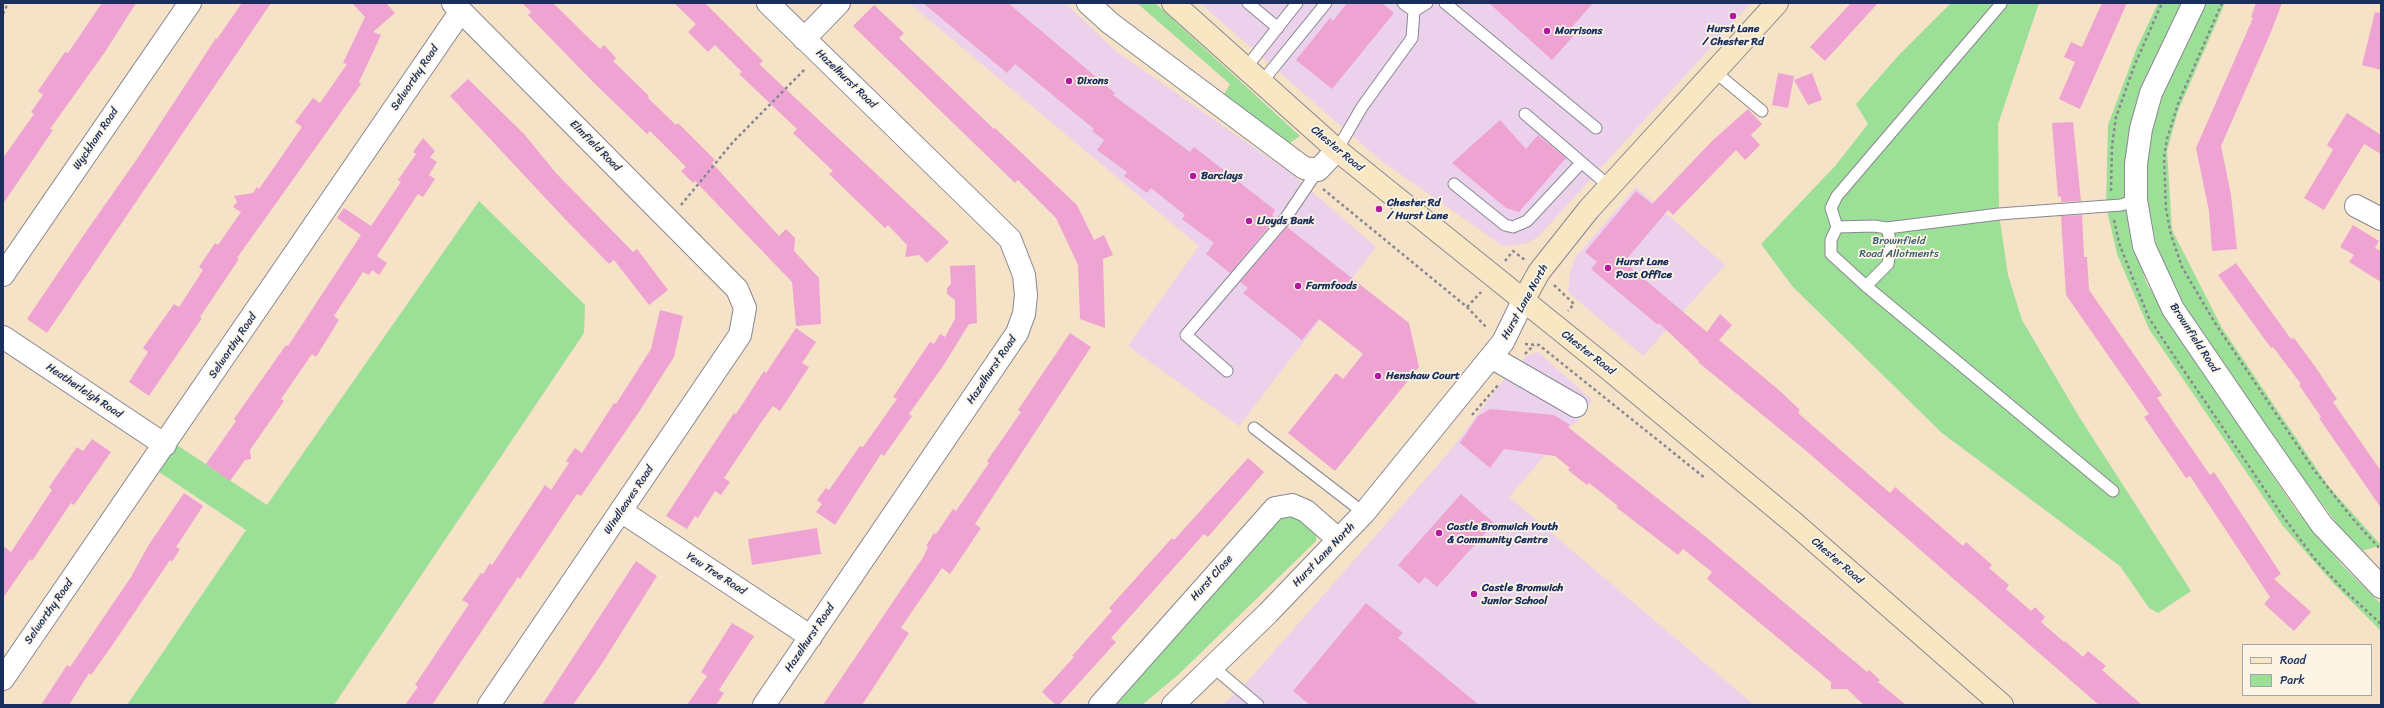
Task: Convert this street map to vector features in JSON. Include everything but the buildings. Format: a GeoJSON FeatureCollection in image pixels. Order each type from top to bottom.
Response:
{"type":"FeatureCollection","features":[{"type":"Feature","properties":{"kind":"main road","name":"Chester Road"},"geometry":{"type":"LineString","coordinates":[[1173,3],[1337,150],[1794,523],[2002,705]]}},
{"type":"Feature","properties":{"kind":"main road","name":"Hurst Lane North"},"geometry":{"type":"LineString","coordinates":[[1523,301],[1546,262],[1609,186],[1777,3]]}},
{"type":"Feature","properties":{"kind":"street","name":"Wyckham Road"},"geometry":{"type":"LineString","coordinates":[[3,275],[190,3]]}},
{"type":"Feature","properties":{"kind":"street","name":"Hazelhurst Road"},"geometry":{"type":"LineString","coordinates":[[764,705],[1017,333],[1024,314],[1026,295],[1024,275],[1010,239],[768,3]]}},
{"type":"Feature","properties":{"kind":"street"},"geometry":{"type":"LineString","coordinates":[[804,39],[839,3]]}},
{"type":"Feature","properties":{"kind":"street"},"geometry":{"type":"LineString","coordinates":[[1088,3],[1110,23],[1304,168],[1318,170],[1337,150]]}},
{"type":"Feature","properties":{"kind":"street","name":"Brownfield Road"},"geometry":{"type":"LineString","coordinates":[[2194,3],[2151,93],[2140,136],[2136,164],[2136,200],[2144,246],[2173,309],[2322,525],[2379,580]]}},
{"type":"Feature","properties":{"kind":"street","name":"Elmfield Road"},"geometry":{"type":"LineString","coordinates":[[457,7],[737,288]]}},
{"type":"Feature","properties":{"kind":"street","name":"Selworthy Road"},"geometry":{"type":"LineString","coordinates":[[3,679],[165,445],[457,7]]}},
{"type":"Feature","properties":{"kind":"street"},"geometry":{"type":"LineString","coordinates":[[2356,206],[2380,217]]}},
{"type":"Feature","properties":{"kind":"street","name":"Windleaves Road"},"geometry":{"type":"LineString","coordinates":[[489,705],[740,335],[745,308],[737,288]]}},
{"type":"Feature","properties":{"kind":"street","name":"Hurst Lane North"},"geometry":{"type":"LineString","coordinates":[[1173,705],[1268,613],[1338,539],[1364,514],[1503,342],[1523,301]]}},
{"type":"Feature","properties":{"kind":"street","name":"Heatherleigh Road"},"geometry":{"type":"LineString","coordinates":[[3,337],[165,445]]}},
{"type":"Feature","properties":{"kind":"street"},"geometry":{"type":"LineString","coordinates":[[1491,357],[1576,406]]}},
{"type":"Feature","properties":{"kind":"street","name":"Hurst Close"},"geometry":{"type":"LineString","coordinates":[[1100,705],[1275,508],[1292,505],[1306,511],[1338,539]]}},
{"type":"Feature","properties":{"kind":"street","name":"Yew Tree Road"},"geometry":{"type":"LineString","coordinates":[[621,512],[811,637]]}},
{"type":"Feature","properties":{"kind":"lane"},"geometry":{"type":"LineString","coordinates":[[1248,3],[1278,28]]}},
{"type":"Feature","properties":{"kind":"lane"},"geometry":{"type":"LineString","coordinates":[[1245,69],[1297,3]]}},
{"type":"Feature","properties":{"kind":"lane"},"geometry":{"type":"LineString","coordinates":[[1261,83],[1326,3]]}},
{"type":"Feature","properties":{"kind":"lane"},"geometry":{"type":"LineString","coordinates":[[1403,3],[1414,11]]}},
{"type":"Feature","properties":{"kind":"lane"},"geometry":{"type":"LineString","coordinates":[[1414,11],[1427,3]]}},
{"type":"Feature","properties":{"kind":"lane"},"geometry":{"type":"LineString","coordinates":[[1445,3],[1596,128]]}},
{"type":"Feature","properties":{"kind":"lane"},"geometry":{"type":"LineString","coordinates":[[2001,4],[1837,196],[1831,208],[1837,227],[1831,240],[1831,254],[1866,286],[2113,491]]}},
{"type":"Feature","properties":{"kind":"lane"},"geometry":{"type":"LineString","coordinates":[[1337,150],[1362,107],[1412,38],[1414,11]]}},
{"type":"Feature","properties":{"kind":"lane"},"geometry":{"type":"LineString","coordinates":[[1714,71],[1762,111]]}},
{"type":"Feature","properties":{"kind":"lane"},"geometry":{"type":"LineString","coordinates":[[1525,114],[1609,186]]}},
{"type":"Feature","properties":{"kind":"lane"},"geometry":{"type":"LineString","coordinates":[[1454,184],[1505,225],[1513,227],[1527,221],[1582,163]]}},
{"type":"Feature","properties":{"kind":"lane"},"geometry":{"type":"LineString","coordinates":[[1227,371],[1186,336],[1286,219],[1318,170]]}},
{"type":"Feature","properties":{"kind":"lane"},"geometry":{"type":"LineString","coordinates":[[1837,227],[1874,226],[1887,228],[1999,214],[2121,205],[2136,200]]}},
{"type":"Feature","properties":{"kind":"lane"},"geometry":{"type":"LineString","coordinates":[[1866,286],[1888,264],[1890,244],[1887,228]]}},
{"type":"Feature","properties":{"kind":"lane"},"geometry":{"type":"LineString","coordinates":[[1254,428],[1364,514]]}},
{"type":"Feature","properties":{"kind":"lane"},"geometry":{"type":"LineString","coordinates":[[1213,667],[1258,705]]}},
{"type":"Feature","properties":{"kind":"path"},"geometry":{"type":"LineString","coordinates":[[3,14],[8,3]]}},
{"type":"Feature","properties":{"kind":"path"},"geometry":{"type":"LineString","coordinates":[[2222,3],[2179,101],[2167,139],[2164,157],[2166,209],[2171,235],[2186,273],[2215,323],[2268,403],[2314,470],[2353,519],[2381,550]]}},
{"type":"Feature","properties":{"kind":"path"},"geometry":{"type":"LineString","coordinates":[[668,220],[733,142],[820,54]]}},
{"type":"Feature","properties":{"kind":"path"},"geometry":{"type":"LineString","coordinates":[[1471,416],[1534,345]]}},
{"type":"Feature","properties":{"kind":"shaded area"},"geometry":{"type":"Polygon","coordinates":[[[909,3],[1065,3],[1117,52],[1289,172],[1376,247],[1239,426],[1128,346],[1199,246],[909,3]]]}},
{"type":"Feature","properties":{"kind":"shaded area"},"geometry":{"type":"Polygon","coordinates":[[[1200,3],[1751,3],[1538,237],[1525,244],[1503,246],[1379,159],[1200,3]]]}},
{"type":"Feature","properties":{"kind":"shaded area"},"geometry":{"type":"Polygon","coordinates":[[[1636,187],[1725,265],[1643,356],[1568,292],[1570,273],[1575,258],[1636,187]]]}},
{"type":"Feature","properties":{"kind":"shaded area","name":"Castle Bromwich Junior School"},"geometry":{"type":"Polygon","coordinates":[[[1538,352],[1592,400],[1577,422],[1570,426],[1509,497],[1754,705],[1222,705],[1240,690],[1450,451],[1505,378],[1525,357],[1538,352]]]}},
{"type":"Feature","properties":{"kind":"green space"},"geometry":{"type":"Polygon","coordinates":[[[1137,3],[1155,3],[1300,136],[1288,144],[1223,96],[1230,84],[1137,3]]]}},
{"type":"Feature","properties":{"kind":"green space","name":"Brownfield Road Allotments"},"geometry":{"type":"Polygon","coordinates":[[[1951,3],[2039,3],[1998,124],[1999,214],[2008,275],[2022,320],[2078,415],[2191,591],[2158,613],[2149,608],[2120,566],[1942,433],[1793,287],[1761,244],[1836,165],[1868,124],[1856,104],[1898,56],[1951,3]]]}},
{"type":"Feature","properties":{"kind":"green space"},"geometry":{"type":"Polygon","coordinates":[[[2158,3],[2181,3],[2132,119],[2125,190],[2131,232],[2146,282],[2173,329],[2296,510],[2343,566],[2381,604],[2381,631],[2333,583],[2283,526],[2149,329],[2117,254],[2106,206],[2108,125],[2136,50],[2158,3]]]}},
{"type":"Feature","properties":{"kind":"green space"},"geometry":{"type":"Polygon","coordinates":[[[2205,3],[2225,3],[2178,111],[2167,151],[2172,230],[2222,328],[2329,487],[2381,545],[2362,551],[2346,536],[2293,464],[2195,323],[2162,267],[2152,226],[2146,189],[2148,149],[2152,125],[2164,92],[2205,3]]]}},
{"type":"Feature","properties":{"kind":"green space"},"geometry":{"type":"Polygon","coordinates":[[[479,201],[585,305],[584,333],[334,705],[127,705],[246,530],[159,472],[177,445],[267,505],[479,201]]]}},
{"type":"Feature","properties":{"kind":"green space"},"geometry":{"type":"Polygon","coordinates":[[[1290,512],[1317,528],[1316,541],[1179,674],[1142,705],[1113,705],[1277,518],[1290,512]]]}},
{"type":"Feature","properties":{"kind":"place","name":"Hurst Lane / Chester Rd"},"geometry":{"type":"Point","coordinates":[1733,16]}},
{"type":"Feature","properties":{"kind":"place","name":"Morrisons"},"geometry":{"type":"Point","coordinates":[1547,31]}},
{"type":"Feature","properties":{"kind":"place","name":"Dixons"},"geometry":{"type":"Point","coordinates":[1069,81]}},
{"type":"Feature","properties":{"kind":"place","name":"Barclays"},"geometry":{"type":"Point","coordinates":[1193,176]}},
{"type":"Feature","properties":{"kind":"place","name":"Chester Rd / Hurst Lane"},"geometry":{"type":"Point","coordinates":[1379,209]}},
{"type":"Feature","properties":{"kind":"place","name":"Lloyds Bank"},"geometry":{"type":"Point","coordinates":[1249,221]}},
{"type":"Feature","properties":{"kind":"place","name":"Hurst Lane Post Office"},"geometry":{"type":"Point","coordinates":[1608,268]}},
{"type":"Feature","properties":{"kind":"place","name":"Farmfoods"},"geometry":{"type":"Point","coordinates":[1298,286]}},
{"type":"Feature","properties":{"kind":"place","name":"Henshaw Court"},"geometry":{"type":"Point","coordinates":[1378,376]}},
{"type":"Feature","properties":{"kind":"place","name":"Castle Bromwich Youth & Community Centre"},"geometry":{"type":"Point","coordinates":[1439,533]}},
{"type":"Feature","properties":{"kind":"place","name":"Castle Bromwich Junior School"},"geometry":{"type":"Point","coordinates":[1474,594]}}]}
